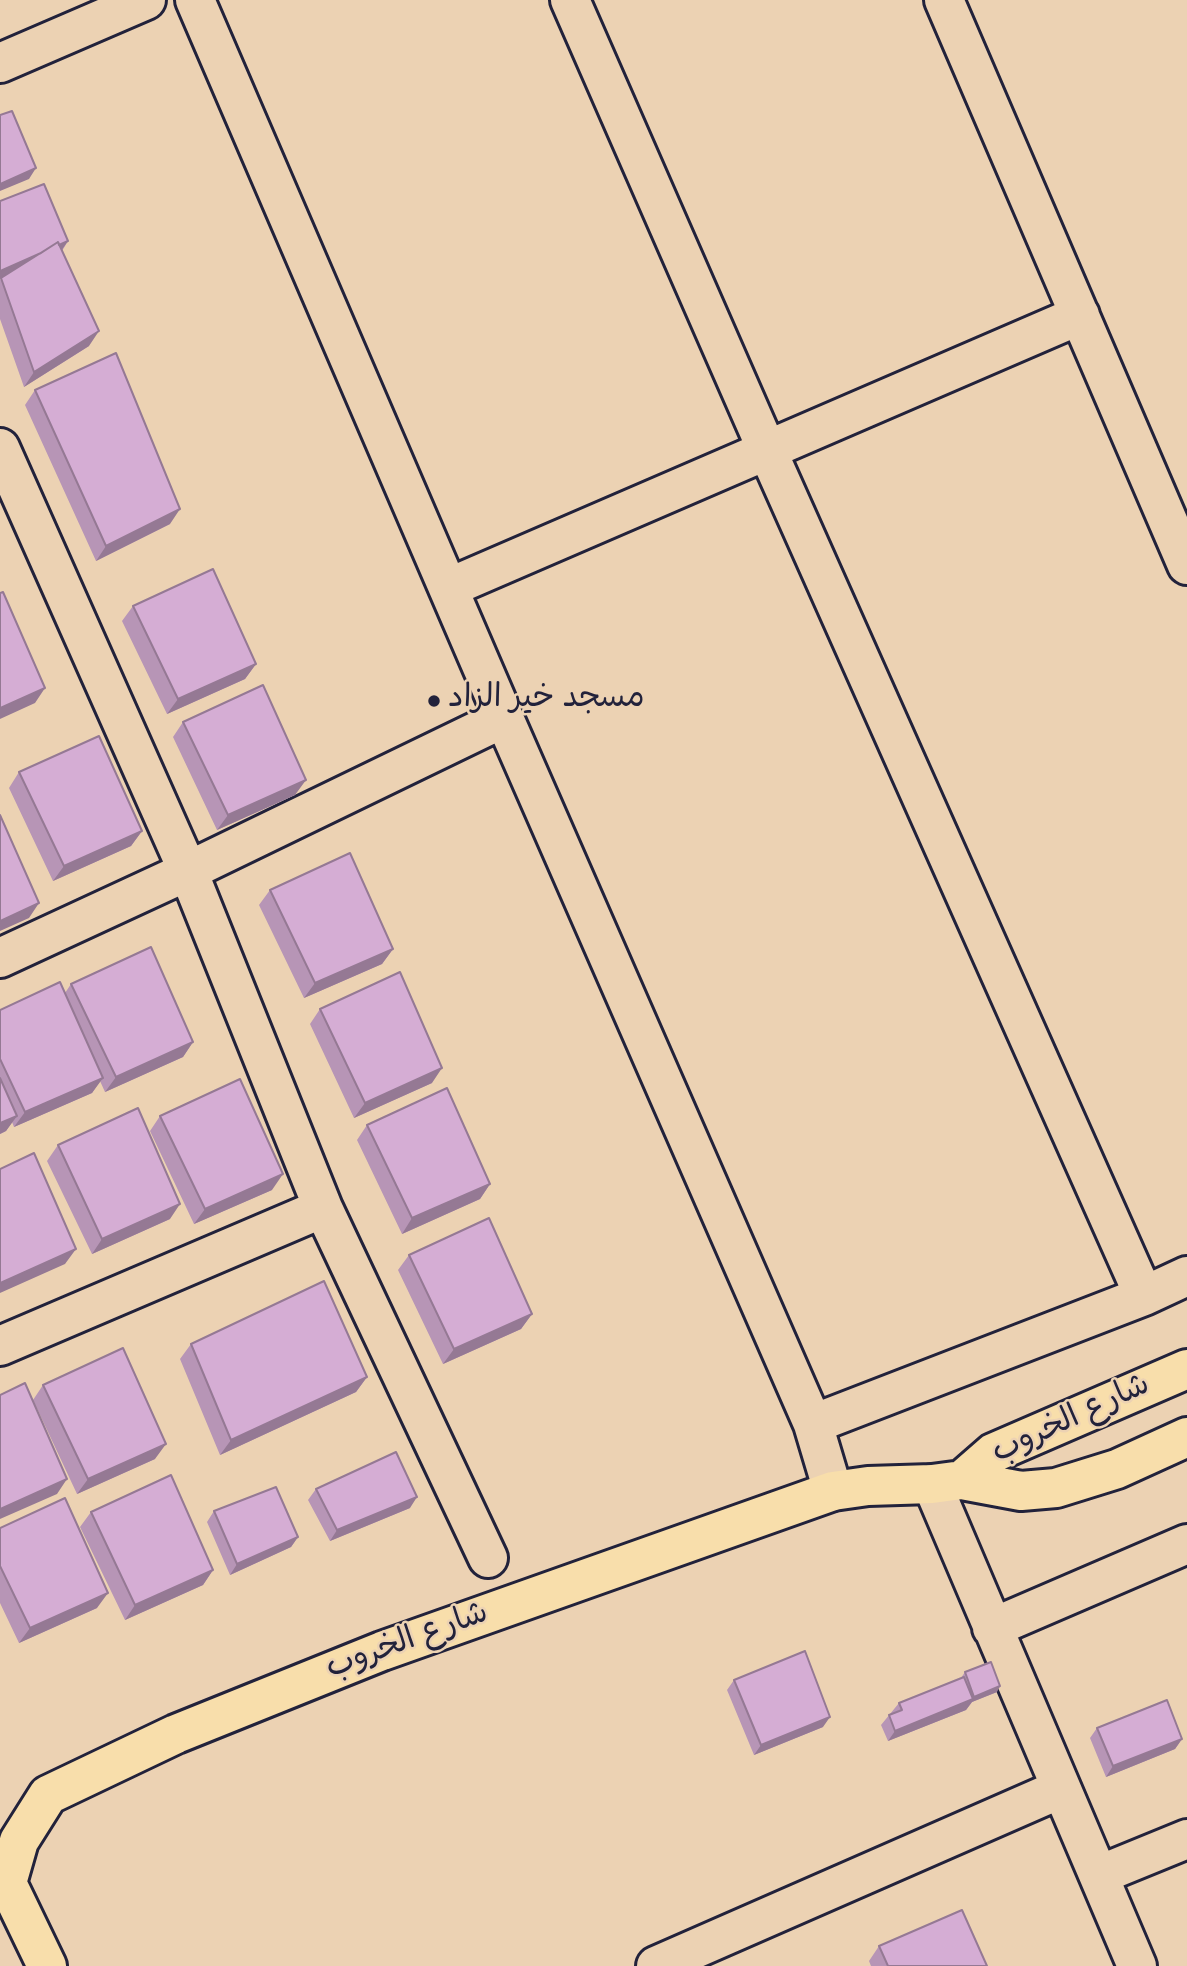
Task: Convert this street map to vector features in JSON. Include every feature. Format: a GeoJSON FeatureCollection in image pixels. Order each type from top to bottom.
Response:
{"type":"FeatureCollection","features":[{"type":"Feature","properties":{"kind":"main road","name":"شارع الخروب"},"geometry":{"type":"LineString","coordinates":[[947,1482],[993,1453],[1187,1369]]}},
{"type":"Feature","properties":{"kind":"main road","name":"شارع الخروب"},"geometry":{"type":"LineString","coordinates":[[47,1966],[4,1878],[19,1841],[48,1795],[176,1734],[382,1651],[833,1491],[868,1486],[947,1482],[1021,1492],[1056,1488],[1117,1469],[1187,1437]]}},
{"type":"Feature","properties":{"kind":"street"},"geometry":{"type":"LineString","coordinates":[[0,63],[146,0]]}},
{"type":"Feature","properties":{"kind":"street"},"geometry":{"type":"LineString","coordinates":[[195,0],[504,718],[813,1424],[833,1491]]}},
{"type":"Feature","properties":{"kind":"street"},"geometry":{"type":"LineString","coordinates":[[570,0],[767,450],[1144,1296]]}},
{"type":"Feature","properties":{"kind":"street"},"geometry":{"type":"LineString","coordinates":[[944,0],[1187,565]]}},
{"type":"Feature","properties":{"kind":"street"},"geometry":{"type":"LineString","coordinates":[[448,588],[1080,316]]}},
{"type":"Feature","properties":{"kind":"street"},"geometry":{"type":"LineString","coordinates":[[0,447],[188,871],[323,1208],[488,1558]]}},
{"type":"Feature","properties":{"kind":"street"},"geometry":{"type":"LineString","coordinates":[[0,958],[188,871],[504,718]]}},
{"type":"Feature","properties":{"kind":"street"},"geometry":{"type":"LineString","coordinates":[[0,1346],[323,1208]]}},
{"type":"Feature","properties":{"kind":"street"},"geometry":{"type":"LineString","coordinates":[[813,1424],[1144,1296],[1187,1276]]}},
{"type":"Feature","properties":{"kind":"street"},"geometry":{"type":"LineString","coordinates":[[947,1482],[992,1628],[1137,1966]]}},
{"type":"Feature","properties":{"kind":"street"},"geometry":{"type":"LineString","coordinates":[[992,1628],[1187,1544]]}},
{"type":"Feature","properties":{"kind":"street"},"geometry":{"type":"LineString","coordinates":[[656,1966],[1060,1789]]}},
{"type":"Feature","properties":{"kind":"street"},"geometry":{"type":"LineString","coordinates":[[1099,1875],[1187,1839]]}},
{"type":"Feature","properties":{"kind":"building"},"geometry":{"type":"Polygon","coordinates":[[[12,111],[36,168],[0,184],[0,115],[12,111]]]}},
{"type":"Feature","properties":{"kind":"building"},"geometry":{"type":"Polygon","coordinates":[[[44,184],[68,241],[59,245],[58,242],[41,253],[0,271],[0,201],[44,184]]]}},
{"type":"Feature","properties":{"kind":"building"},"geometry":{"type":"Polygon","coordinates":[[[58,242],[99,331],[34,372],[1,278],[58,242]]]}},
{"type":"Feature","properties":{"kind":"building"},"geometry":{"type":"Polygon","coordinates":[[[116,353],[180,509],[106,546],[35,390],[116,353]]]}},
{"type":"Feature","properties":{"kind":"building"},"geometry":{"type":"Polygon","coordinates":[[[213,569],[256,664],[178,699],[133,606],[213,569]]]}},
{"type":"Feature","properties":{"kind":"building"},"geometry":{"type":"Polygon","coordinates":[[[3,592],[45,688],[0,708],[0,593],[3,592]]]}},
{"type":"Feature","properties":{"kind":"building"},"geometry":{"type":"Polygon","coordinates":[[[263,685],[306,780],[228,815],[183,722],[263,685]]]}},
{"type":"Feature","properties":{"kind":"building"},"geometry":{"type":"Polygon","coordinates":[[[99,736],[142,831],[64,866],[19,772],[99,736]]]}},
{"type":"Feature","properties":{"kind":"building"},"geometry":{"type":"Polygon","coordinates":[[[0,815],[39,903],[0,921],[0,815]]]}},
{"type":"Feature","properties":{"kind":"building"},"geometry":{"type":"Polygon","coordinates":[[[350,853],[393,949],[315,983],[270,890],[350,853]]]}},
{"type":"Feature","properties":{"kind":"building"},"geometry":{"type":"Polygon","coordinates":[[[151,947],[193,1042],[116,1077],[71,984],[151,947]]]}},
{"type":"Feature","properties":{"kind":"building"},"geometry":{"type":"Polygon","coordinates":[[[400,972],[442,1068],[365,1103],[320,1009],[400,972]]]}},
{"type":"Feature","properties":{"kind":"building"},"geometry":{"type":"Polygon","coordinates":[[[60,982],[103,1078],[25,1112],[0,1059],[0,1010],[60,982]]]}},
{"type":"Feature","properties":{"kind":"building"},"geometry":{"type":"Polygon","coordinates":[[[0,1078],[17,1116],[0,1123],[0,1078]]]}},
{"type":"Feature","properties":{"kind":"building"},"geometry":{"type":"Polygon","coordinates":[[[240,1079],[283,1174],[205,1209],[160,1116],[240,1079]]]}},
{"type":"Feature","properties":{"kind":"building"},"geometry":{"type":"Polygon","coordinates":[[[447,1088],[490,1184],[412,1218],[367,1125],[447,1088]]]}},
{"type":"Feature","properties":{"kind":"building"},"geometry":{"type":"Polygon","coordinates":[[[138,1108],[180,1204],[102,1239],[58,1145],[138,1108]]]}},
{"type":"Feature","properties":{"kind":"building"},"geometry":{"type":"Polygon","coordinates":[[[34,1153],[76,1249],[0,1283],[0,1169],[34,1153]]]}},
{"type":"Feature","properties":{"kind":"building"},"geometry":{"type":"Polygon","coordinates":[[[489,1218],[532,1314],[454,1349],[409,1255],[489,1218]]]}},
{"type":"Feature","properties":{"kind":"building"},"geometry":{"type":"Polygon","coordinates":[[[324,1281],[367,1377],[231,1440],[191,1344],[324,1281]]]}},
{"type":"Feature","properties":{"kind":"building"},"geometry":{"type":"Polygon","coordinates":[[[123,1348],[166,1444],[88,1479],[43,1385],[123,1348]]]}},
{"type":"Feature","properties":{"kind":"building"},"geometry":{"type":"Polygon","coordinates":[[[25,1383],[67,1479],[0,1509],[0,1395],[25,1383]]]}},
{"type":"Feature","properties":{"kind":"building"},"geometry":{"type":"Polygon","coordinates":[[[396,1452],[417,1497],[337,1530],[316,1489],[396,1452]]]}},
{"type":"Feature","properties":{"kind":"building"},"geometry":{"type":"Polygon","coordinates":[[[171,1475],[213,1570],[135,1605],[91,1512],[171,1475]]]}},
{"type":"Feature","properties":{"kind":"building"},"geometry":{"type":"Polygon","coordinates":[[[276,1487],[298,1537],[237,1564],[214,1511],[276,1487]]]}},
{"type":"Feature","properties":{"kind":"building"},"geometry":{"type":"Polygon","coordinates":[[[65,1498],[108,1593],[30,1628],[0,1566],[0,1528],[65,1498]]]}},
{"type":"Feature","properties":{"kind":"building"},"geometry":{"type":"Polygon","coordinates":[[[805,1651],[830,1717],[761,1745],[734,1680],[805,1651]]]}},
{"type":"Feature","properties":{"kind":"building"},"geometry":{"type":"Polygon","coordinates":[[[991,1662],[1000,1686],[974,1697],[965,1672],[991,1662]]]}},
{"type":"Feature","properties":{"kind":"building"},"geometry":{"type":"Polygon","coordinates":[[[964,1677],[973,1699],[895,1731],[889,1715],[902,1710],[899,1703],[964,1677]]]}},
{"type":"Feature","properties":{"kind":"building"},"geometry":{"type":"Polygon","coordinates":[[[1167,1700],[1182,1739],[1113,1766],[1097,1728],[1167,1700]]]}},
{"type":"Feature","properties":{"kind":"building"},"geometry":{"type":"Polygon","coordinates":[[[962,1910],[987,1966],[888,1966],[879,1946],[962,1910]]]}},
{"type":"Feature","properties":{"kind":"place","name":"مسجد خير الزاد"},"geometry":{"type":"Point","coordinates":[434,701]}}]}
